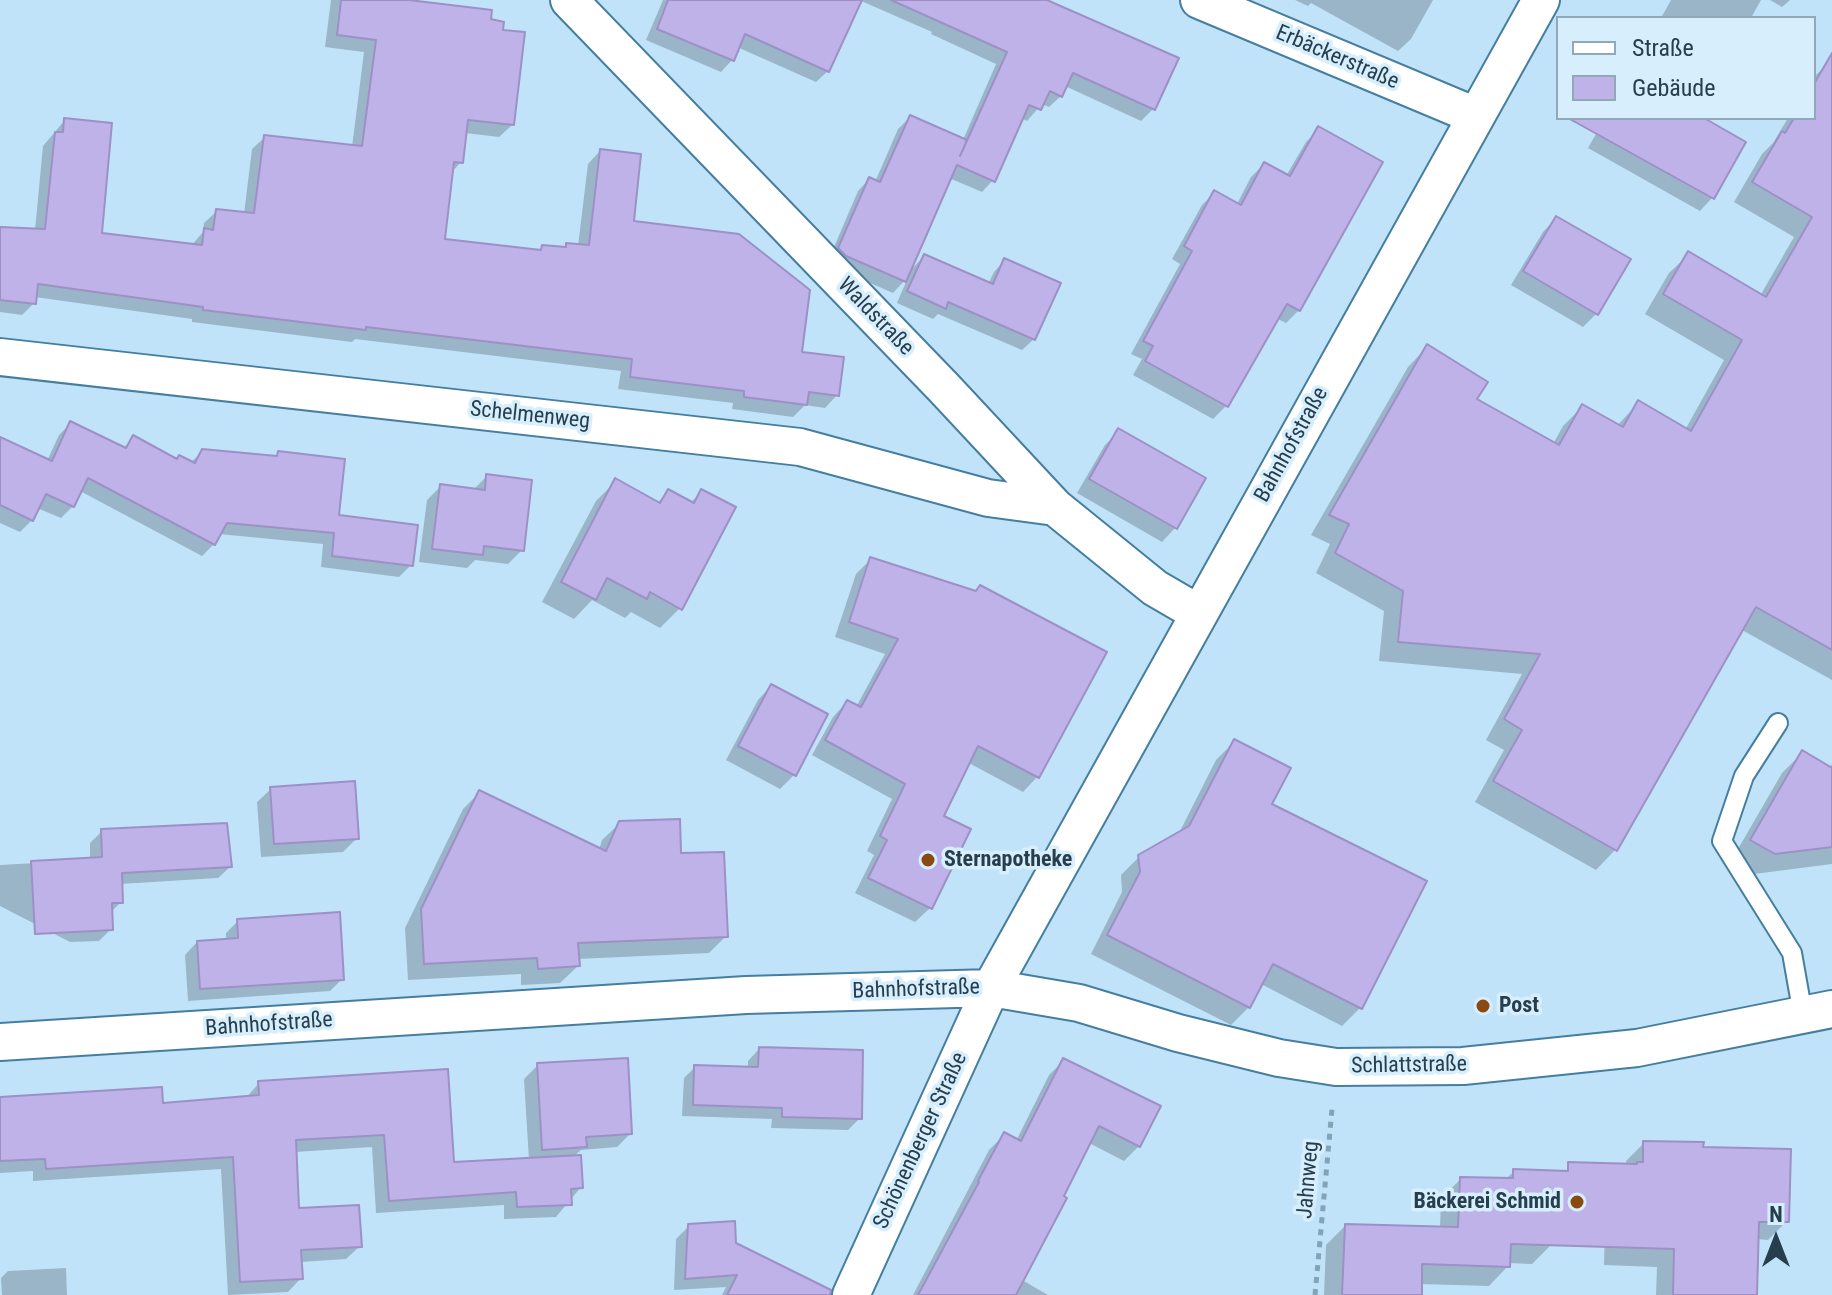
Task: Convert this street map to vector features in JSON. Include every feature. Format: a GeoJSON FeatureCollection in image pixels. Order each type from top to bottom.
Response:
{"type":"FeatureCollection","features":[{"type":"Feature","properties":{"kind":"street","name":"Waldstraße"},"geometry":{"type":"LineString","coordinates":[[569,0],[1055,507],[1155,588],[1198,613]]}},
{"type":"Feature","properties":{"kind":"street","name":"Erbäckerstraße"},"geometry":{"type":"LineString","coordinates":[[1199,0],[1476,116]]}},
{"type":"Feature","properties":{"kind":"street","name":"Bahnhofstraße"},"geometry":{"type":"LineString","coordinates":[[0,1042],[746,995],[991,988],[1541,0]]}},
{"type":"Feature","properties":{"kind":"street","name":"Schelmenweg"},"geometry":{"type":"LineString","coordinates":[[0,357],[800,447],[988,498],[1055,507]]}},
{"type":"Feature","properties":{"kind":"street","name":"Schlattstraße"},"geometry":{"type":"LineString","coordinates":[[991,988],[1079,1003],[1192,1037],[1279,1058],[1336,1067],[1463,1066],[1637,1048],[1818,1012]]}},
{"type":"Feature","properties":{"kind":"street","name":"Schönenberger Straße"},"geometry":{"type":"LineString","coordinates":[[851,1295],[991,988]]}},
{"type":"Feature","properties":{"kind":"lane"},"geometry":{"type":"LineString","coordinates":[[1778,723],[1744,776],[1722,841],[1792,953],[1818,1012]]}},
{"type":"Feature","properties":{"kind":"path","name":"Jahnweg"},"geometry":{"type":"LineString","coordinates":[[1315,1295],[1336,1067]]}},
{"type":"Feature","properties":{"kind":"building"},"geometry":{"type":"Polygon","coordinates":[[[341,0],[409,0],[492,10],[491,19],[504,22],[503,30],[525,32],[514,125],[468,120],[463,163],[454,162],[445,239],[541,250],[542,245],[589,245],[600,149],[641,154],[634,221],[739,234],[810,290],[802,352],[844,357],[839,396],[809,392],[807,405],[744,397],[744,391],[630,377],[632,359],[203,310],[203,307],[38,284],[36,304],[0,300],[0,227],[45,229],[55,132],[63,132],[64,118],[112,123],[102,233],[202,245],[204,228],[213,230],[216,209],[254,213],[264,135],[362,146],[376,40],[337,35],[341,0]]]}},
{"type":"Feature","properties":{"kind":"building"},"geometry":{"type":"Polygon","coordinates":[[[668,0],[862,0],[829,72],[745,34],[734,61],[657,29],[668,0]]]}},
{"type":"Feature","properties":{"kind":"building"},"geometry":{"type":"Polygon","coordinates":[[[891,0],[1047,0],[1179,58],[1155,110],[1073,73],[1062,97],[1050,91],[1041,110],[1029,105],[995,182],[957,165],[906,282],[846,256],[838,248],[869,177],[880,182],[910,115],[967,140],[960,156],[1007,52],[891,0]]]}},
{"type":"Feature","properties":{"kind":"building"},"geometry":{"type":"Polygon","coordinates":[[[1832,53],[1832,650],[1756,607],[1617,851],[1493,781],[1522,730],[1504,719],[1540,654],[1398,642],[1403,591],[1335,553],[1349,524],[1329,515],[1427,344],[1488,382],[1477,399],[1559,445],[1582,404],[1623,427],[1638,400],[1691,431],[1742,340],[1663,294],[1688,251],[1766,297],[1812,217],[1752,182],[1782,131],[1785,133],[1793,120],[1816,120],[1816,81],[1832,53]]]}},
{"type":"Feature","properties":{"kind":"building"},"geometry":{"type":"Polygon","coordinates":[[[1572,120],[1708,120],[1746,142],[1714,199],[1572,120]]]}},
{"type":"Feature","properties":{"kind":"building"},"geometry":{"type":"Polygon","coordinates":[[[1318,126],[1383,162],[1300,311],[1287,304],[1228,407],[1145,361],[1153,346],[1143,341],[1192,251],[1184,246],[1214,190],[1241,205],[1264,162],[1290,176],[1318,126]]]}},
{"type":"Feature","properties":{"kind":"building"},"geometry":{"type":"Polygon","coordinates":[[[1556,216],[1631,259],[1598,315],[1523,271],[1556,216]]]}},
{"type":"Feature","properties":{"kind":"building"},"geometry":{"type":"Polygon","coordinates":[[[924,254],[993,284],[1004,258],[1061,283],[1035,340],[948,302],[946,309],[907,291],[924,254]]]}},
{"type":"Feature","properties":{"kind":"building"},"geometry":{"type":"Polygon","coordinates":[[[70,421],[126,448],[133,435],[177,459],[179,455],[195,463],[202,449],[277,456],[278,451],[345,459],[339,515],[418,525],[413,566],[332,556],[334,533],[227,523],[215,545],[88,478],[74,507],[46,494],[33,521],[0,505],[0,437],[52,461],[70,421]]]}},
{"type":"Feature","properties":{"kind":"building"},"geometry":{"type":"Polygon","coordinates":[[[1118,428],[1206,478],[1177,529],[1089,479],[1118,428]]]}},
{"type":"Feature","properties":{"kind":"building"},"geometry":{"type":"Polygon","coordinates":[[[486,474],[532,480],[524,551],[484,546],[483,555],[432,549],[440,484],[485,490],[486,474]]]}},
{"type":"Feature","properties":{"kind":"building"},"geometry":{"type":"Polygon","coordinates":[[[615,478],[660,503],[668,489],[694,503],[701,489],[736,507],[682,610],[650,592],[647,599],[607,578],[596,600],[561,582],[615,478]]]}},
{"type":"Feature","properties":{"kind":"building"},"geometry":{"type":"Polygon","coordinates":[[[870,557],[976,591],[980,585],[1107,652],[1039,778],[978,746],[944,816],[971,829],[932,909],[868,878],[887,840],[880,836],[905,784],[825,740],[847,700],[861,707],[898,639],[849,622],[870,557]]]}},
{"type":"Feature","properties":{"kind":"building"},"geometry":{"type":"Polygon","coordinates":[[[771,684],[828,714],[796,776],[738,746],[771,684]]]}},
{"type":"Feature","properties":{"kind":"building"},"geometry":{"type":"Polygon","coordinates":[[[1234,739],[1291,768],[1272,804],[1427,881],[1362,1009],[1273,964],[1250,1008],[1107,935],[1140,872],[1138,855],[1189,826],[1234,739]]]}},
{"type":"Feature","properties":{"kind":"building"},"geometry":{"type":"Polygon","coordinates":[[[1802,750],[1832,768],[1832,847],[1775,854],[1750,840],[1802,750]]]}},
{"type":"Feature","properties":{"kind":"building"},"geometry":{"type":"Polygon","coordinates":[[[355,781],[359,839],[274,844],[270,787],[355,781]]]}},
{"type":"Feature","properties":{"kind":"building"},"geometry":{"type":"Polygon","coordinates":[[[479,790],[606,851],[619,821],[680,819],[681,853],[724,852],[728,937],[578,943],[580,966],[538,969],[537,958],[424,964],[421,909],[479,790]]]}},
{"type":"Feature","properties":{"kind":"building"},"geometry":{"type":"Polygon","coordinates":[[[227,823],[232,867],[122,873],[123,903],[112,903],[113,930],[35,934],[31,861],[102,857],[101,829],[227,823]]]}},
{"type":"Feature","properties":{"kind":"building"},"geometry":{"type":"Polygon","coordinates":[[[340,912],[344,980],[200,989],[197,941],[238,938],[237,919],[340,912]]]}},
{"type":"Feature","properties":{"kind":"building"},"geometry":{"type":"Polygon","coordinates":[[[759,1047],[863,1050],[862,1119],[782,1117],[782,1108],[693,1105],[694,1065],[758,1067],[759,1047]]]}},
{"type":"Feature","properties":{"kind":"building"},"geometry":{"type":"Polygon","coordinates":[[[628,1058],[632,1134],[586,1137],[587,1147],[542,1150],[537,1063],[628,1058]]]}},
{"type":"Feature","properties":{"kind":"building"},"geometry":{"type":"Polygon","coordinates":[[[1063,1058],[1161,1106],[1140,1147],[1099,1126],[1064,1196],[1067,1198],[1016,1295],[918,1295],[1004,1132],[1021,1141],[1063,1058]]]}},
{"type":"Feature","properties":{"kind":"building"},"geometry":{"type":"Polygon","coordinates":[[[448,1069],[454,1162],[581,1155],[583,1188],[571,1189],[572,1205],[517,1207],[516,1192],[389,1201],[384,1135],[296,1140],[299,1208],[359,1205],[362,1247],[301,1250],[303,1279],[240,1282],[233,1157],[46,1169],[45,1159],[0,1161],[0,1097],[162,1087],[163,1103],[259,1095],[258,1081],[448,1069]]]}},
{"type":"Feature","properties":{"kind":"building"},"geometry":{"type":"Polygon","coordinates":[[[1643,1141],[1704,1142],[1703,1147],[1791,1149],[1789,1222],[1759,1222],[1757,1295],[1673,1295],[1674,1249],[1511,1244],[1510,1267],[1422,1264],[1422,1295],[1342,1295],[1345,1224],[1458,1227],[1460,1177],[1513,1178],[1513,1169],[1568,1171],[1568,1162],[1637,1164],[1643,1162],[1643,1141]]]}},
{"type":"Feature","properties":{"kind":"building"},"geometry":{"type":"Polygon","coordinates":[[[735,1221],[736,1243],[831,1290],[830,1295],[727,1295],[737,1275],[685,1279],[688,1224],[735,1221]]]}},
{"type":"Feature","properties":{"kind":"place","name":"Sternapotheke"},"geometry":{"type":"Point","coordinates":[928,860]}},
{"type":"Feature","properties":{"kind":"place","name":"Post"},"geometry":{"type":"Point","coordinates":[1483,1006]}},
{"type":"Feature","properties":{"kind":"place","name":"Bäckerei Schmid"},"geometry":{"type":"Point","coordinates":[1577,1202]}}]}
